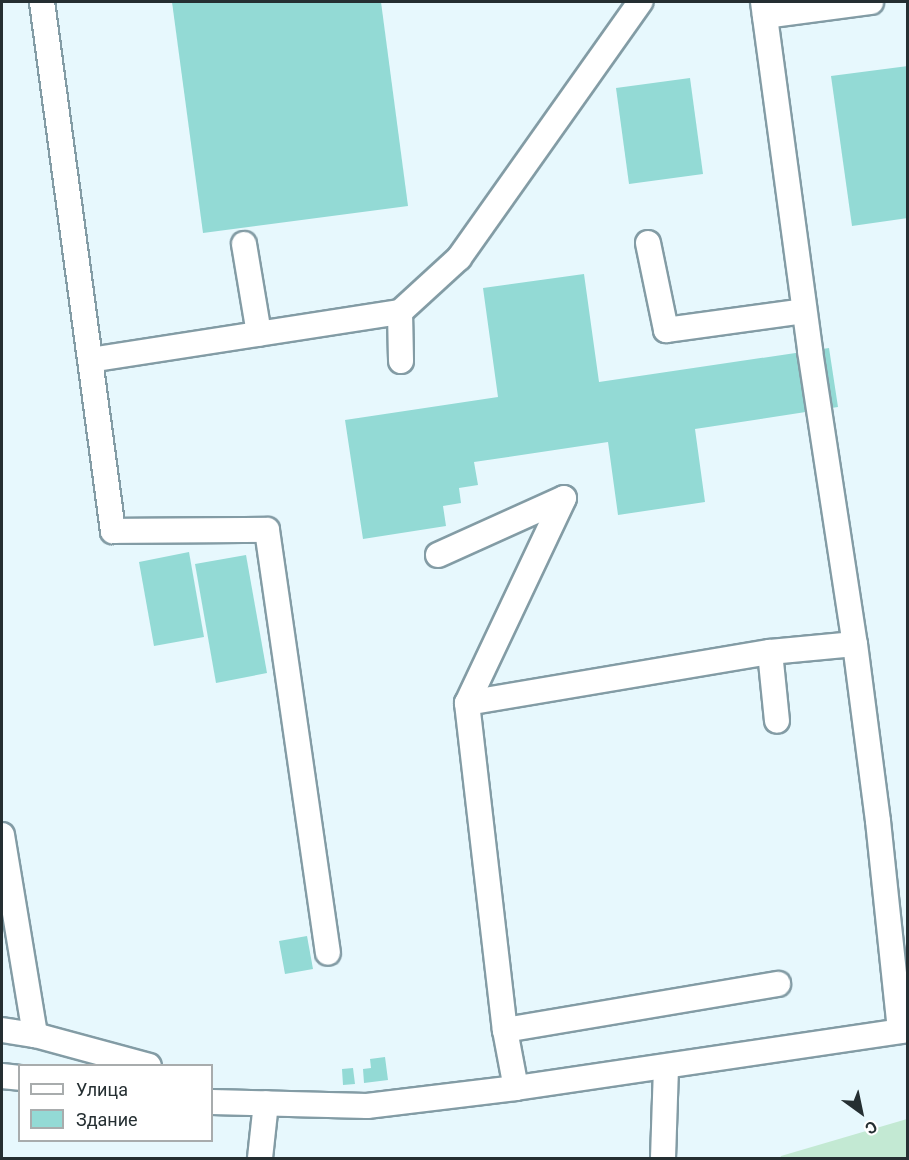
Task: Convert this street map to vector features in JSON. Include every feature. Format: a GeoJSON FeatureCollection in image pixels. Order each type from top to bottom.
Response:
{"type":"FeatureCollection","features":[{"type":"Feature","properties":{"kind":"street"},"geometry":{"type":"LineString","coordinates":[[42,2],[113,531],[267,530],[328,953]]}},
{"type":"Feature","properties":{"kind":"street"},"geometry":{"type":"LineString","coordinates":[[90,360],[400,312],[459,258],[640,2]]}},
{"type":"Feature","properties":{"kind":"street"},"geometry":{"type":"LineString","coordinates":[[213,1102],[367,1106],[666,1068],[904,1031],[855,644],[804,310],[764,9],[871,2]]}},
{"type":"Feature","properties":{"kind":"street"},"geometry":{"type":"LineString","coordinates":[[648,243],[666,330],[804,310]]}},
{"type":"Feature","properties":{"kind":"street"},"geometry":{"type":"LineString","coordinates":[[244,244],[259,334]]}},
{"type":"Feature","properties":{"kind":"street"},"geometry":{"type":"LineString","coordinates":[[400,312],[401,362]]}},
{"type":"Feature","properties":{"kind":"street"},"geometry":{"type":"LineString","coordinates":[[438,555],[564,498],[467,703],[505,1030],[516,1088]]}},
{"type":"Feature","properties":{"kind":"street"},"geometry":{"type":"LineString","coordinates":[[467,703],[771,652],[855,644]]}},
{"type":"Feature","properties":{"kind":"street"},"geometry":{"type":"LineString","coordinates":[[771,652],[777,721]]}},
{"type":"Feature","properties":{"kind":"street"},"geometry":{"type":"LineString","coordinates":[[2,835],[35,1035]]}},
{"type":"Feature","properties":{"kind":"street"},"geometry":{"type":"LineString","coordinates":[[505,1030],[778,984]]}},
{"type":"Feature","properties":{"kind":"street"},"geometry":{"type":"LineString","coordinates":[[2,1030],[35,1035],[145,1064]]}},
{"type":"Feature","properties":{"kind":"street"},"geometry":{"type":"LineString","coordinates":[[663,1158],[666,1068]]}},
{"type":"Feature","properties":{"kind":"street"},"geometry":{"type":"LineString","coordinates":[[2,1076],[18,1078]]}},
{"type":"Feature","properties":{"kind":"street"},"geometry":{"type":"LineString","coordinates":[[213,1084],[266,1103]]}},
{"type":"Feature","properties":{"kind":"street"},"geometry":{"type":"LineString","coordinates":[[260,1158],[266,1103]]}},
{"type":"Feature","properties":{"kind":"green space"},"geometry":{"type":"Polygon","coordinates":[[[907,1119],[907,1158],[780,1158],[781,1156],[907,1119]]]}},
{"type":"Feature","properties":{"kind":"building"},"geometry":{"type":"Polygon","coordinates":[[[172,2],[381,2],[408,206],[203,233],[172,2]]]}},
{"type":"Feature","properties":{"kind":"building"},"geometry":{"type":"Polygon","coordinates":[[[908,66],[908,218],[852,226],[831,76],[908,66]]]}},
{"type":"Feature","properties":{"kind":"building"},"geometry":{"type":"Polygon","coordinates":[[[690,78],[703,174],[629,184],[616,88],[690,78]]]}},
{"type":"Feature","properties":{"kind":"building"},"geometry":{"type":"Polygon","coordinates":[[[584,274],[599,382],[829,348],[838,407],[695,429],[705,502],[618,515],[608,442],[474,462],[478,485],[459,488],[461,503],[443,506],[446,526],[363,539],[345,420],[498,397],[483,288],[584,274]]]}},
{"type":"Feature","properties":{"kind":"building"},"geometry":{"type":"Polygon","coordinates":[[[189,552],[204,637],[154,646],[139,562],[189,552]]]}},
{"type":"Feature","properties":{"kind":"building"},"geometry":{"type":"Polygon","coordinates":[[[246,555],[267,673],[216,683],[195,564],[246,555]]]}},
{"type":"Feature","properties":{"kind":"building"},"geometry":{"type":"Polygon","coordinates":[[[307,936],[313,969],[285,974],[279,941],[307,936]]]}},
{"type":"Feature","properties":{"kind":"building"},"geometry":{"type":"Polygon","coordinates":[[[385,1057],[388,1080],[364,1083],[363,1069],[371,1068],[370,1059],[385,1057]]]}},
{"type":"Feature","properties":{"kind":"building"},"geometry":{"type":"Polygon","coordinates":[[[353,1068],[355,1084],[343,1085],[342,1069],[353,1068]]]}}]}
